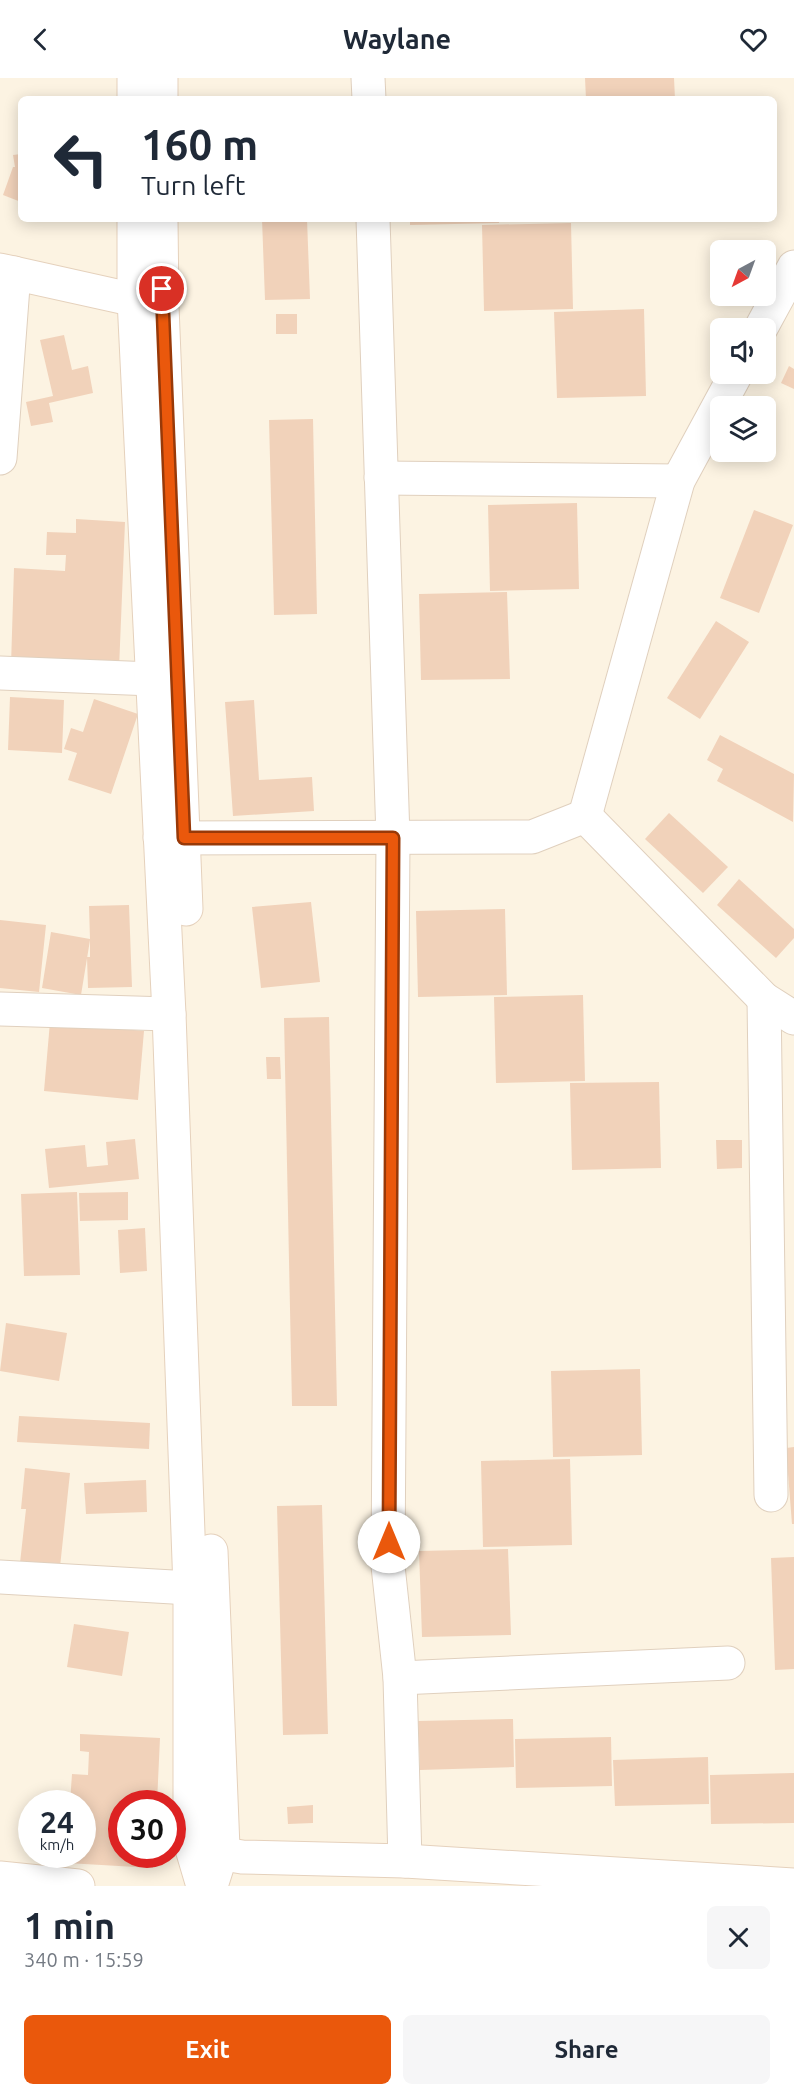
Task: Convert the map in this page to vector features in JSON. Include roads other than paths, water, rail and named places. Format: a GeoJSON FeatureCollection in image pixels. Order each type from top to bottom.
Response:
{"type":"FeatureCollection","features":[{"type":"Feature","properties":{"kind":"street"},"geometry":{"type":"LineString","coordinates":[[134,78],[134,96]]}},
{"type":"Feature","properties":{"kind":"street"},"geometry":{"type":"LineString","coordinates":[[161,78],[161,96]]}},
{"type":"Feature","properties":{"kind":"street"},"geometry":{"type":"LineString","coordinates":[[368,78],[369,96]]}},
{"type":"Feature","properties":{"kind":"street"},"geometry":{"type":"LineString","coordinates":[[135,222],[148,302],[172,838],[223,1848],[206,1850]]}},
{"type":"Feature","properties":{"kind":"street"},"geometry":{"type":"LineString","coordinates":[[161,222],[148,302],[153,679],[172,838],[169,1014],[190,1588],[190,1842],[206,1850],[242,1857],[405,1861],[505,1877],[794,1885]]}},
{"type":"Feature","properties":{"kind":"street"},"geometry":{"type":"LineString","coordinates":[[373,222],[393,838],[388,1566],[400,1678],[405,1861]]}},
{"type":"Feature","properties":{"kind":"street"},"geometry":{"type":"LineString","coordinates":[[766,318],[794,267]]}},
{"type":"Feature","properties":{"kind":"street"},"geometry":{"type":"LineString","coordinates":[[0,458],[7,271],[148,302]]}},
{"type":"Feature","properties":{"kind":"street"},"geometry":{"type":"LineString","coordinates":[[585,816],[678,481],[731,384]]}},
{"type":"Feature","properties":{"kind":"street"},"geometry":{"type":"LineString","coordinates":[[381,478],[678,481]]}},
{"type":"Feature","properties":{"kind":"street"},"geometry":{"type":"LineString","coordinates":[[0,673],[153,679]]}},
{"type":"Feature","properties":{"kind":"street"},"geometry":{"type":"LineString","coordinates":[[172,838],[532,837],[585,816]]}},
{"type":"Feature","properties":{"kind":"street"},"geometry":{"type":"LineString","coordinates":[[585,816],[764,999],[794,1018]]}},
{"type":"Feature","properties":{"kind":"street"},"geometry":{"type":"LineString","coordinates":[[764,999],[771,1495]]}},
{"type":"Feature","properties":{"kind":"street"},"geometry":{"type":"LineString","coordinates":[[0,1009],[169,1014]]}},
{"type":"Feature","properties":{"kind":"street"},"geometry":{"type":"LineString","coordinates":[[0,1577],[190,1588]]}},
{"type":"Feature","properties":{"kind":"street"},"geometry":{"type":"LineString","coordinates":[[400,1678],[728,1664]]}},
{"type":"Feature","properties":{"kind":"street"},"geometry":{"type":"LineString","coordinates":[[202,1886],[206,1850]]}},
{"type":"Feature","properties":{"kind":"street"},"geometry":{"type":"LineString","coordinates":[[206,1850],[211,1886]]}},
{"type":"Feature","properties":{"kind":"street"},"geometry":{"type":"LineString","coordinates":[[0,1878],[39,1884],[78,1886]]}}]}
